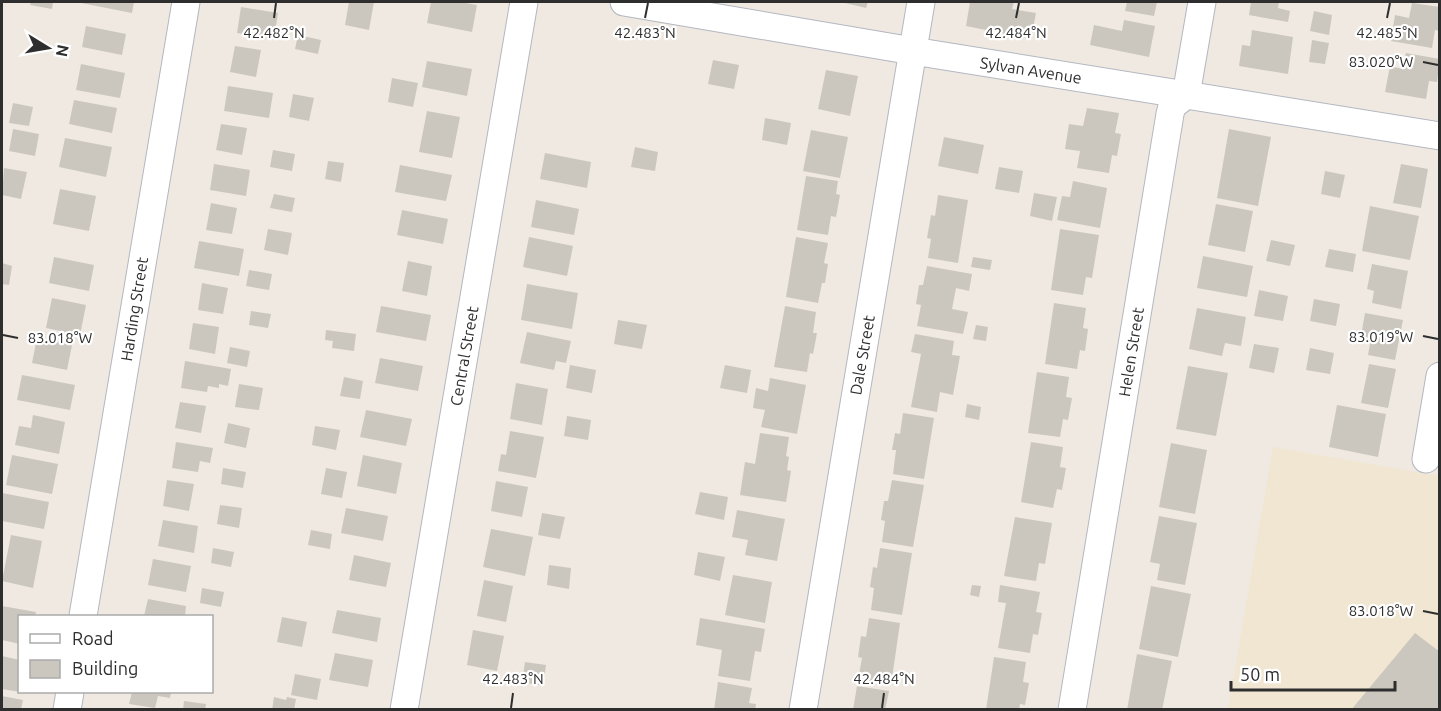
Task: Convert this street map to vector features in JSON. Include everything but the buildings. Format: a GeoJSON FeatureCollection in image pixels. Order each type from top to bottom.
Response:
{"type":"FeatureCollection","features":[{"type":"Feature","properties":{"kind":"street","name":"Harding Street"},"geometry":{"type":"LineString","coordinates":[[83,615],[186,2]]}},
{"type":"Feature","properties":{"kind":"street","name":"Central Street"},"geometry":{"type":"LineString","coordinates":[[404,710],[524,2]]}},
{"type":"Feature","properties":{"kind":"street","name":"Sylvan Avenue"},"geometry":{"type":"LineString","coordinates":[[624,2],[1440,136]]}},
{"type":"Feature","properties":{"kind":"street","name":"Dale Street"},"geometry":{"type":"LineString","coordinates":[[803,710],[921,2]]}},
{"type":"Feature","properties":{"kind":"street","name":"Helen Street"},"geometry":{"type":"LineString","coordinates":[[1072,710],[1170,114],[1172,106],[1186,94],[1202,2]]}},
{"type":"Feature","properties":{"kind":"street"},"geometry":{"type":"LineString","coordinates":[[1426,459],[1440,376]]}},
{"type":"Feature","properties":{"kind":"street"},"geometry":{"type":"LineString","coordinates":[[67,710],[70,693]]}},
{"type":"Feature","properties":{"kind":"shaded area"},"geometry":{"type":"Polygon","coordinates":[[[1273,447],[1439,476],[1439,709],[1228,710],[1273,447]]]}}]}
